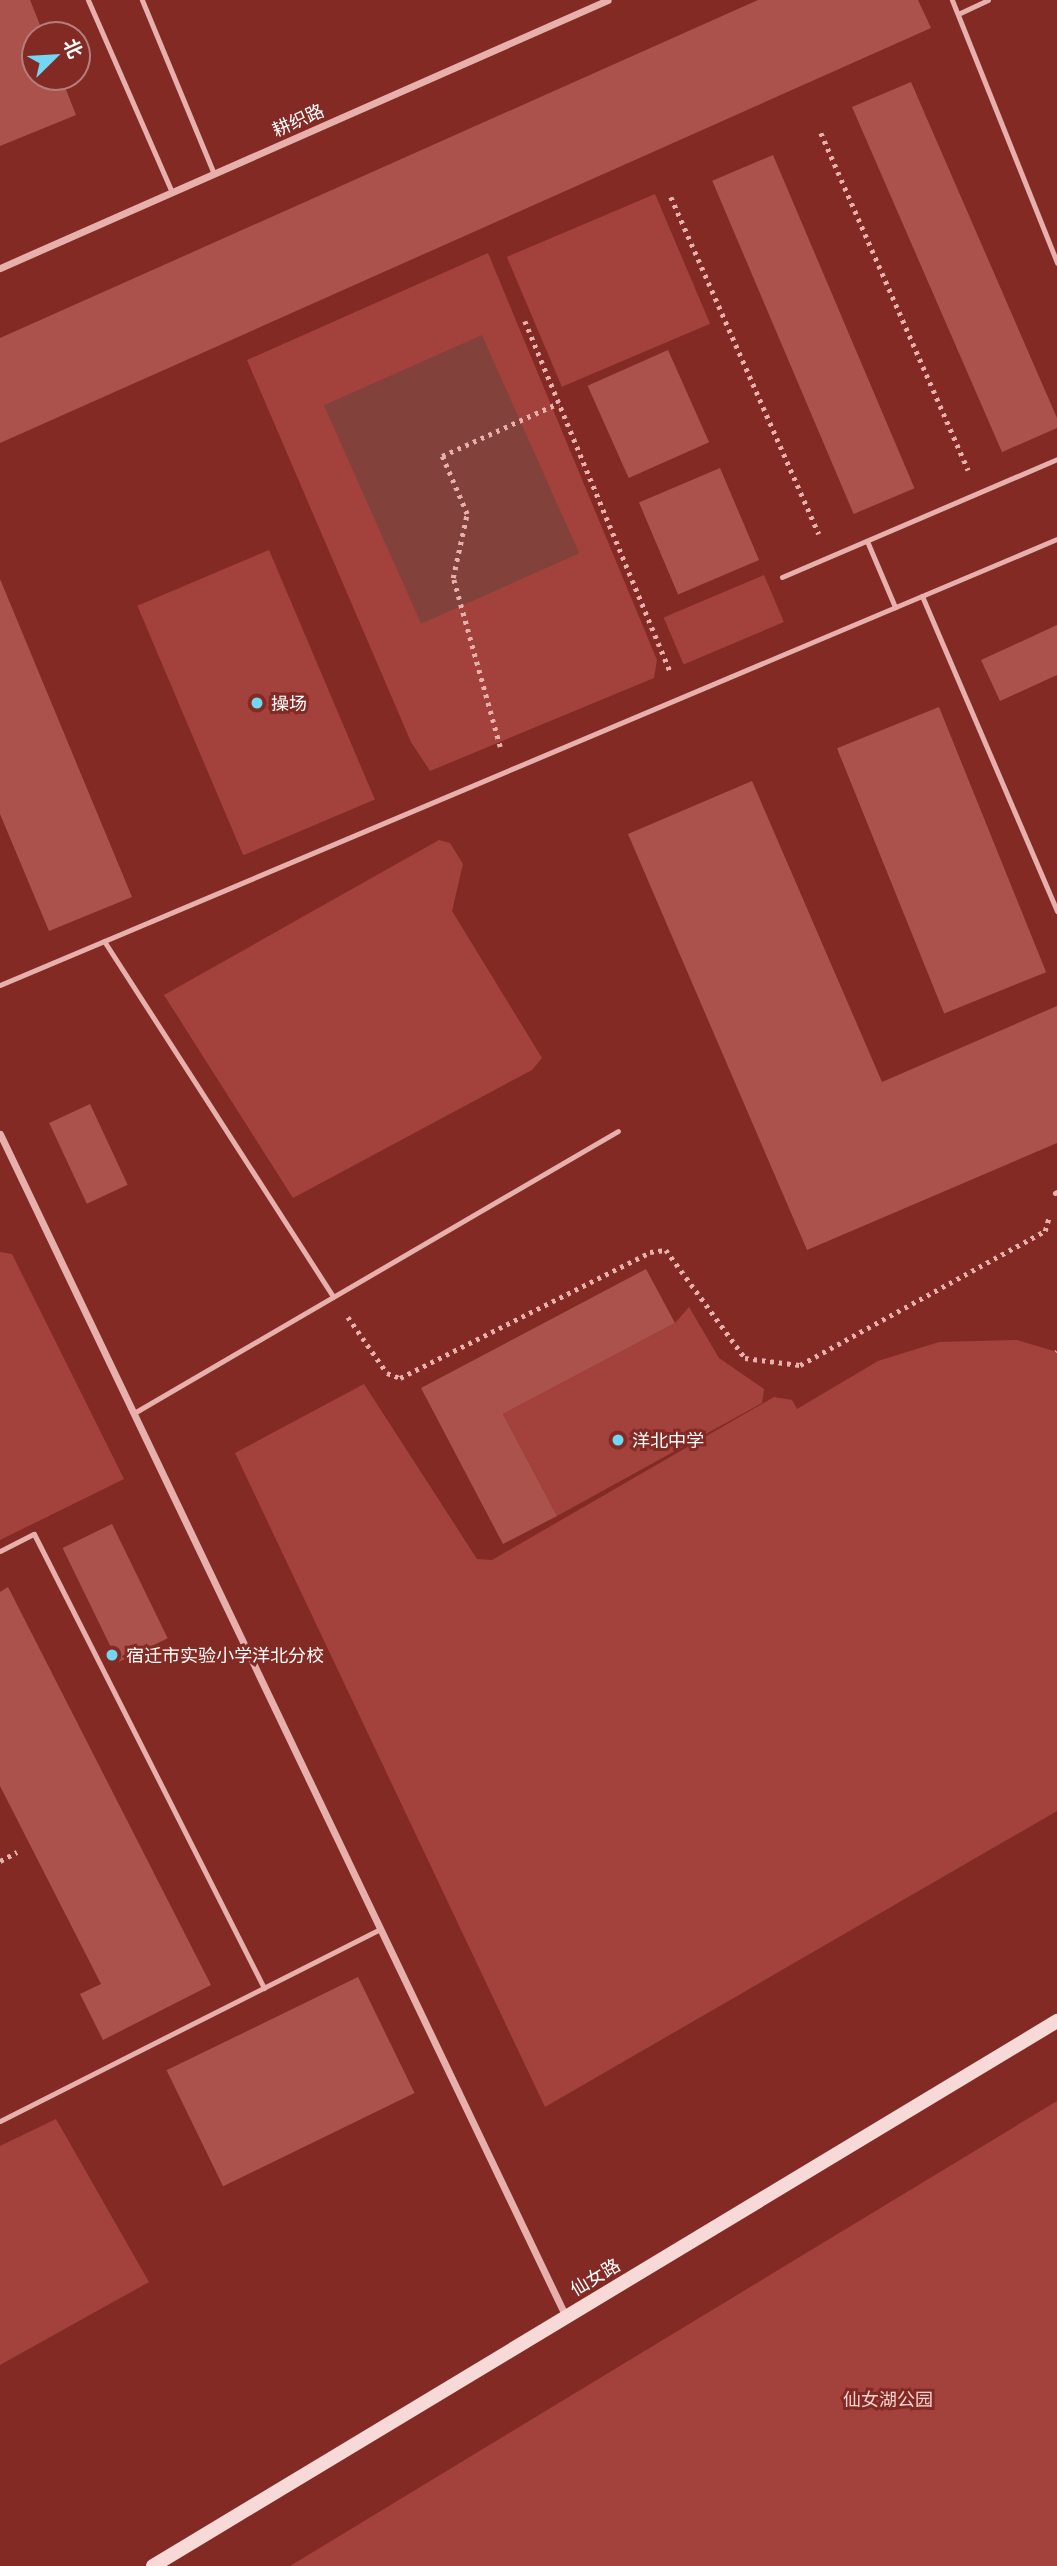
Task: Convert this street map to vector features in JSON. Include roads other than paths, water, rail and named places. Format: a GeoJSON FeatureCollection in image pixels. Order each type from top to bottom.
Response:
{"type":"FeatureCollection","features":[{"type":"Feature","properties":{"kind":"main road","name":"仙女路"},"geometry":{"type":"LineString","coordinates":[[153,2566],[1057,2021]]}},
{"type":"Feature","properties":{"kind":"street","name":"耕织路"},"geometry":{"type":"LineString","coordinates":[[0,268],[608,0]]}},
{"type":"Feature","properties":{"kind":"street"},"geometry":{"type":"LineString","coordinates":[[0,1134],[566,2317]]}},
{"type":"Feature","properties":{"kind":"lane"},"geometry":{"type":"LineString","coordinates":[[88,0],[172,192]]}},
{"type":"Feature","properties":{"kind":"lane"},"geometry":{"type":"LineString","coordinates":[[142,0],[214,174]]}},
{"type":"Feature","properties":{"kind":"lane"},"geometry":{"type":"LineString","coordinates":[[952,0],[1057,263]]}},
{"type":"Feature","properties":{"kind":"lane"},"geometry":{"type":"LineString","coordinates":[[958,13],[988,0]]}},
{"type":"Feature","properties":{"kind":"lane"},"geometry":{"type":"LineString","coordinates":[[782,577],[1057,459]]}},
{"type":"Feature","properties":{"kind":"lane"},"geometry":{"type":"LineString","coordinates":[[0,985],[1057,539]]}},
{"type":"Feature","properties":{"kind":"lane"},"geometry":{"type":"LineString","coordinates":[[867,541],[895,607]]}},
{"type":"Feature","properties":{"kind":"lane"},"geometry":{"type":"LineString","coordinates":[[922,596],[1057,911]]}},
{"type":"Feature","properties":{"kind":"lane"},"geometry":{"type":"LineString","coordinates":[[104,941],[333,1297]]}},
{"type":"Feature","properties":{"kind":"lane"},"geometry":{"type":"LineString","coordinates":[[134,1413],[618,1132]]}},
{"type":"Feature","properties":{"kind":"lane"},"geometry":{"type":"LineString","coordinates":[[0,1551],[34,1534],[264,1988]]}},
{"type":"Feature","properties":{"kind":"lane"},"geometry":{"type":"LineString","coordinates":[[0,2121],[380,1929]]}},
{"type":"Feature","properties":{"kind":"place","name":"操场"},"geometry":{"type":"Point","coordinates":[257,703]}},
{"type":"Feature","properties":{"kind":"place","name":"洋北中学"},"geometry":{"type":"Point","coordinates":[618,1440]}},
{"type":"Feature","properties":{"kind":"place","name":"宿迁市实验小学洋北分校"},"geometry":{"type":"Point","coordinates":[112,1655]}},
{"type":"Feature","properties":{"kind":"park label","name":"仙女湖公园"},"geometry":{"type":"Point","coordinates":[888,2399]}}]}
